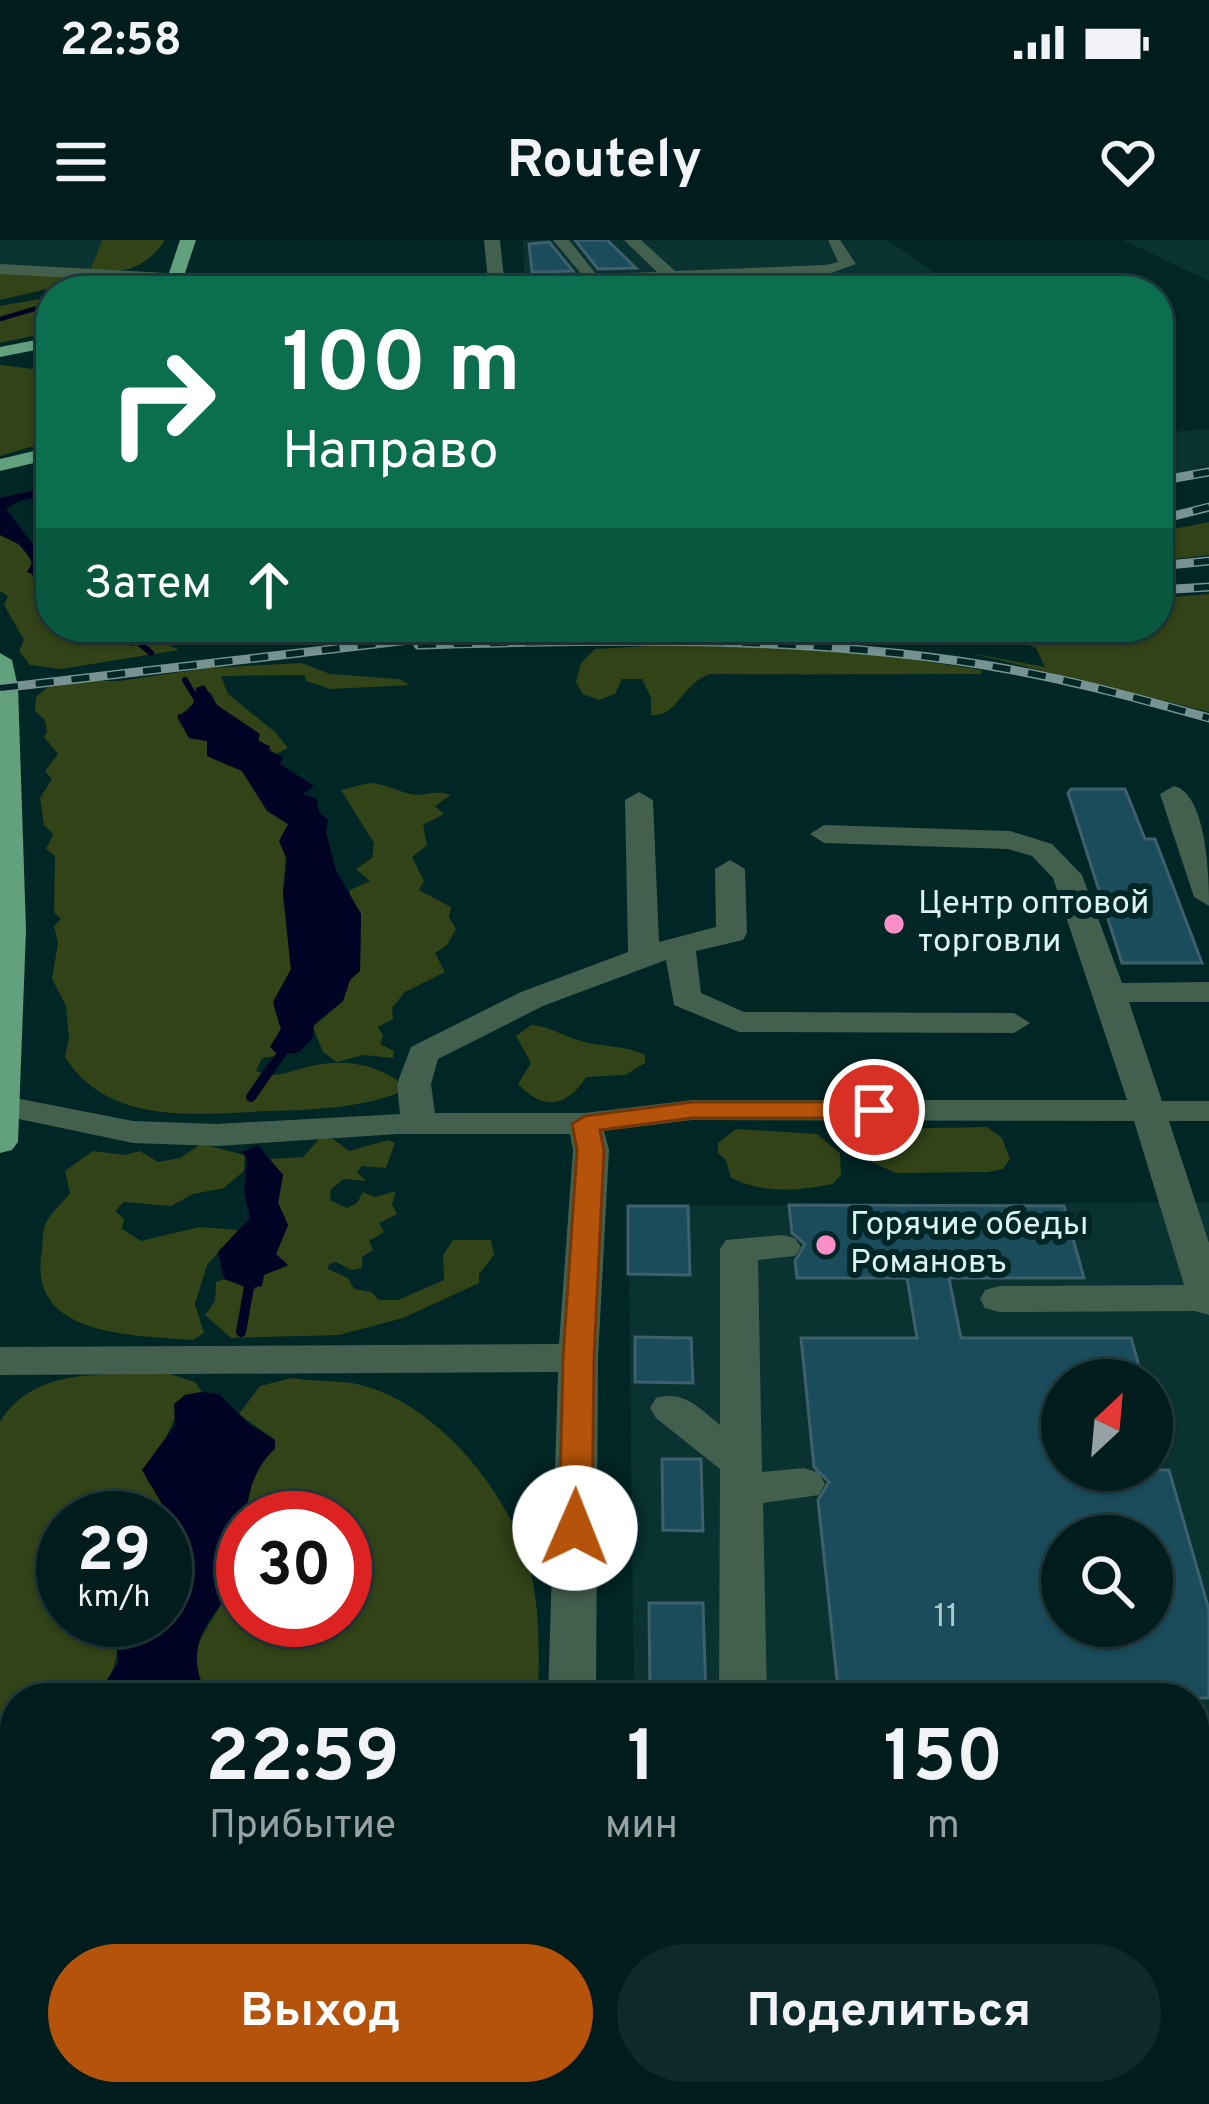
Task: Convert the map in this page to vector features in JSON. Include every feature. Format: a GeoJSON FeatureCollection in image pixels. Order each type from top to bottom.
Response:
{"type":"FeatureCollection","features":[{"type":"Feature","properties":{"kind":"main road"},"geometry":{"type":"LineString","coordinates":[[175,276],[188,240]]}},
{"type":"Feature","properties":{"kind":"main road"},"geometry":{"type":"LineString","coordinates":[[0,355],[36,346]]}},
{"type":"Feature","properties":{"kind":"main road"},"geometry":{"type":"LineString","coordinates":[[0,355],[36,360]]}},
{"type":"Feature","properties":{"kind":"main road"},"geometry":{"type":"LineString","coordinates":[[4,465],[36,457]]}},
{"type":"Feature","properties":{"kind":"main road"},"geometry":{"type":"LineString","coordinates":[[0,661],[5,687],[1,1129]]}},
{"type":"Feature","properties":{"kind":"street"},"geometry":{"type":"LineString","coordinates":[[492,240],[496,276]]}},
{"type":"Feature","properties":{"kind":"street"},"geometry":{"type":"LineString","coordinates":[[561,240],[589,273]]}},
{"type":"Feature","properties":{"kind":"street"},"geometry":{"type":"LineString","coordinates":[[632,240],[670,275]]}},
{"type":"Feature","properties":{"kind":"street"},"geometry":{"type":"LineString","coordinates":[[656,276],[826,271],[848,264],[834,243]]}},
{"type":"Feature","properties":{"kind":"street"},"geometry":{"type":"LineString","coordinates":[[0,269],[71,276]]}},
{"type":"Feature","properties":{"kind":"street"},"geometry":{"type":"LineString","coordinates":[[1174,794],[1209,897]]}},
{"type":"Feature","properties":{"kind":"street"},"geometry":{"type":"LineString","coordinates":[[639,800],[644,958]]}},
{"type":"Feature","properties":{"kind":"street"},"geometry":{"type":"LineString","coordinates":[[824,834],[1010,840],[1042,850],[1067,875],[1110,993],[1208,1300],[999,1299]]}},
{"type":"Feature","properties":{"kind":"street"},"geometry":{"type":"LineString","coordinates":[[419,1126],[414,1084],[423,1054],[458,1033],[644,958],[731,932],[730,869]]}},
{"type":"Feature","properties":{"kind":"street"},"geometry":{"type":"LineString","coordinates":[[680,944],[685,998],[739,1022],[1014,1023]]}},
{"type":"Feature","properties":{"kind":"street"},"geometry":{"type":"LineString","coordinates":[[1110,993],[1209,992]]}},
{"type":"Feature","properties":{"kind":"street"},"geometry":{"type":"LineString","coordinates":[[1,1129],[217,1135],[419,1126],[588,1137],[692,1110],[1209,1112]]}},
{"type":"Feature","properties":{"kind":"street"},"geometry":{"type":"LineString","coordinates":[[572,1683],[578,1358],[588,1137]]}},
{"type":"Feature","properties":{"kind":"street"},"geometry":{"type":"LineString","coordinates":[[743,1683],[739,1249],[782,1247]]}},
{"type":"Feature","properties":{"kind":"street"},"geometry":{"type":"LineString","coordinates":[[0,1361],[578,1358]]}},
{"type":"Feature","properties":{"kind":"street"},"geometry":{"type":"LineString","coordinates":[[671,1408],[740,1475],[804,1484]]}},
{"type":"Feature","properties":{"kind":"shaded area"},"geometry":{"type":"Polygon","coordinates":[[[0,240],[132,240],[99,276],[36,276],[36,291],[0,300],[0,240]]]}},
{"type":"Feature","properties":{"kind":"shaded area"},"geometry":{"type":"Polygon","coordinates":[[[523,240],[888,240],[939,276],[547,276],[524,275],[523,240]]]}},
{"type":"Feature","properties":{"kind":"shaded area"},"geometry":{"type":"Polygon","coordinates":[[[1123,240],[1209,240],[1209,281],[1123,240]]]}},
{"type":"Feature","properties":{"kind":"shaded area"},"geometry":{"type":"Polygon","coordinates":[[[1209,429],[1209,470],[1173,479],[1173,432],[1209,429]]]}},
{"type":"Feature","properties":{"kind":"shaded area"},"geometry":{"type":"Polygon","coordinates":[[[1209,1202],[1209,1683],[634,1683],[628,1206],[1209,1202]]]}},
{"type":"Feature","properties":{"kind":"green space"},"geometry":{"type":"Polygon","coordinates":[[[102,240],[165,240],[134,267],[91,269],[102,240]]]}},
{"type":"Feature","properties":{"kind":"green space"},"geometry":{"type":"Polygon","coordinates":[[[0,271],[69,276],[36,276],[36,292],[0,300],[0,271]]]}},
{"type":"Feature","properties":{"kind":"green space"},"geometry":{"type":"Polygon","coordinates":[[[36,300],[36,335],[0,343],[0,306],[36,300]]]}},
{"type":"Feature","properties":{"kind":"green space"},"geometry":{"type":"Polygon","coordinates":[[[0,365],[36,369],[36,445],[0,456],[0,365]]]}},
{"type":"Feature","properties":{"kind":"green space"},"geometry":{"type":"Polygon","coordinates":[[[1209,522],[1209,555],[1173,559],[1173,529],[1209,522]]]}},
{"type":"Feature","properties":{"kind":"green space"},"geometry":{"type":"Polygon","coordinates":[[[0,535],[24,550],[31,562],[36,578],[36,642],[124,642],[131,646],[164,642],[179,650],[61,669],[30,665],[19,651],[24,640],[4,605],[8,596],[0,591],[0,535]]]}},
{"type":"Feature","properties":{"kind":"green space"},"geometry":{"type":"Polygon","coordinates":[[[1209,594],[1209,712],[971,653],[1045,667],[1036,648],[1022,642],[1173,642],[1173,597],[1209,594]]]}},
{"type":"Feature","properties":{"kind":"green space"},"geometry":{"type":"Polygon","coordinates":[[[715,642],[837,648],[982,670],[981,674],[711,674],[668,711],[651,715],[651,698],[642,679],[622,679],[615,694],[599,700],[583,694],[576,682],[581,663],[595,649],[715,642]]]}},
{"type":"Feature","properties":{"kind":"green space"},"geometry":{"type":"Polygon","coordinates":[[[302,663],[330,674],[399,679],[410,685],[331,689],[306,681],[305,675],[221,676],[228,694],[288,748],[276,754],[217,705],[211,693],[196,688],[196,701],[177,718],[189,738],[207,741],[207,756],[242,771],[267,810],[288,824],[283,893],[291,969],[274,1007],[281,1029],[270,1047],[285,1055],[262,1058],[256,1071],[275,1075],[316,1065],[352,1064],[397,1080],[398,1093],[335,1107],[214,1114],[130,1106],[84,1080],[65,1057],[69,1038],[66,1006],[52,979],[58,943],[54,926],[61,919],[54,912],[55,856],[46,849],[53,834],[44,825],[40,798],[52,779],[45,771],[58,754],[44,737],[45,720],[35,711],[36,697],[48,687],[75,681],[302,663]]]}},
{"type":"Feature","properties":{"kind":"green space"},"geometry":{"type":"Polygon","coordinates":[[[369,783],[410,794],[451,795],[435,806],[444,814],[423,825],[427,845],[412,857],[424,881],[419,890],[451,907],[449,917],[456,929],[447,945],[435,953],[445,972],[405,992],[392,1008],[393,1019],[378,1027],[383,1036],[380,1044],[394,1051],[393,1058],[364,1055],[337,1062],[323,1052],[313,1027],[343,1001],[350,980],[360,971],[361,914],[349,896],[350,890],[370,881],[356,869],[372,858],[374,843],[341,790],[369,783]]]}},
{"type":"Feature","properties":{"kind":"green space"},"geometry":{"type":"Polygon","coordinates":[[[531,1025],[637,1052],[645,1055],[645,1063],[625,1075],[586,1077],[571,1094],[555,1102],[537,1099],[518,1084],[531,1063],[516,1036],[531,1025]]]}},
{"type":"Feature","properties":{"kind":"green space"},"geometry":{"type":"Polygon","coordinates":[[[987,1127],[1002,1138],[1010,1159],[1003,1169],[988,1172],[896,1173],[872,1162],[866,1135],[876,1129],[987,1127]]]}},
{"type":"Feature","properties":{"kind":"green space"},"geometry":{"type":"Polygon","coordinates":[[[736,1129],[817,1134],[840,1153],[841,1175],[833,1184],[794,1189],[756,1187],[731,1178],[718,1143],[736,1129]]]}},
{"type":"Feature","properties":{"kind":"green space"},"geometry":{"type":"Polygon","coordinates":[[[320,1138],[333,1139],[349,1151],[388,1140],[395,1143],[386,1168],[362,1166],[357,1172],[366,1181],[344,1179],[331,1189],[330,1200],[347,1208],[363,1192],[375,1197],[396,1191],[392,1204],[397,1214],[379,1223],[384,1232],[369,1241],[373,1250],[362,1257],[362,1268],[329,1264],[328,1269],[348,1278],[354,1289],[371,1292],[379,1300],[398,1300],[444,1280],[443,1255],[453,1240],[491,1240],[494,1255],[479,1274],[479,1283],[403,1318],[339,1335],[231,1338],[205,1315],[215,1301],[216,1282],[224,1279],[256,1289],[264,1275],[288,1266],[276,1254],[288,1225],[278,1202],[283,1174],[268,1159],[303,1157],[320,1138]]]}},
{"type":"Feature","properties":{"kind":"green space"},"geometry":{"type":"Polygon","coordinates":[[[201,1144],[245,1155],[244,1171],[224,1188],[193,1194],[171,1206],[124,1202],[115,1211],[124,1219],[122,1229],[141,1241],[199,1227],[238,1230],[207,1265],[195,1304],[204,1333],[193,1340],[141,1336],[89,1326],[67,1316],[50,1300],[41,1279],[45,1226],[70,1193],[65,1171],[93,1151],[125,1155],[140,1151],[158,1162],[180,1158],[201,1144]]]}},
{"type":"Feature","properties":{"kind":"green space"},"geometry":{"type":"Polygon","coordinates":[[[164,1372],[195,1382],[202,1392],[185,1395],[147,1480],[155,1491],[36,1491],[36,1647],[117,1647],[105,1683],[0,1683],[0,1422],[33,1390],[73,1377],[164,1372]]]}},
{"type":"Feature","properties":{"kind":"green space"},"geometry":{"type":"Polygon","coordinates":[[[292,1378],[357,1384],[385,1393],[438,1428],[484,1476],[527,1559],[535,1593],[538,1683],[202,1683],[196,1655],[216,1612],[216,1647],[372,1647],[372,1491],[250,1491],[255,1468],[275,1449],[275,1440],[239,1414],[260,1386],[292,1378]]]}},
{"type":"Feature","properties":{"kind":"water"},"geometry":{"type":"Polygon","coordinates":[[[36,490],[36,497],[6,509],[36,546],[36,575],[27,572],[33,562],[19,544],[0,535],[0,498],[36,490]]]}},
{"type":"Feature","properties":{"kind":"water"},"geometry":{"type":"Polygon","coordinates":[[[204,685],[217,705],[260,734],[258,741],[270,746],[269,751],[283,757],[280,764],[314,786],[303,794],[317,799],[319,812],[328,820],[326,833],[336,870],[361,914],[360,971],[350,980],[343,1001],[314,1024],[313,1038],[299,1052],[278,1055],[270,1047],[281,1029],[273,1002],[291,969],[283,893],[287,860],[279,841],[288,824],[267,811],[242,771],[207,756],[207,741],[189,738],[177,715],[189,709],[196,688],[204,685]]]}},
{"type":"Feature","properties":{"kind":"water"},"geometry":{"type":"Polygon","coordinates":[[[258,1145],[283,1175],[278,1203],[288,1225],[276,1254],[288,1265],[264,1275],[262,1286],[248,1288],[224,1279],[218,1252],[250,1218],[244,1192],[247,1159],[242,1152],[258,1145]]]}},
{"type":"Feature","properties":{"kind":"water"},"geometry":{"type":"Polygon","coordinates":[[[219,1394],[249,1424],[275,1440],[275,1448],[261,1465],[250,1491],[216,1491],[216,1611],[198,1645],[202,1683],[105,1683],[118,1663],[117,1647],[192,1647],[192,1491],[154,1491],[142,1470],[175,1425],[174,1404],[185,1395],[219,1394]]]}},
{"type":"Feature","properties":{"kind":"building"},"geometry":{"type":"Polygon","coordinates":[[[575,240],[607,240],[636,268],[598,269],[575,240]]]}},
{"type":"Feature","properties":{"kind":"building"},"geometry":{"type":"Polygon","coordinates":[[[549,242],[573,271],[532,272],[529,244],[549,242]]]}},
{"type":"Feature","properties":{"kind":"building"},"geometry":{"type":"Polygon","coordinates":[[[1071,789],[1125,789],[1145,839],[1155,839],[1202,963],[1122,963],[1068,793],[1071,789]]]}},
{"type":"Feature","properties":{"kind":"building"},"geometry":{"type":"Polygon","coordinates":[[[789,1205],[1064,1206],[1084,1278],[949,1278],[961,1338],[1131,1338],[1137,1359],[1041,1359],[1041,1491],[1173,1491],[1173,1484],[1209,1610],[1209,1683],[837,1683],[818,1500],[829,1482],[814,1467],[801,1338],[917,1338],[907,1278],[797,1278],[795,1261],[805,1244],[792,1233],[789,1205]]]}},
{"type":"Feature","properties":{"kind":"building"},"geometry":{"type":"Polygon","coordinates":[[[628,1206],[688,1206],[690,1275],[628,1274],[628,1206]]]}},
{"type":"Feature","properties":{"kind":"building"},"geometry":{"type":"Polygon","coordinates":[[[635,1337],[691,1338],[693,1383],[635,1382],[635,1337]]]}},
{"type":"Feature","properties":{"kind":"building"},"geometry":{"type":"Polygon","coordinates":[[[662,1459],[701,1459],[703,1531],[663,1530],[662,1459]]]}},
{"type":"Feature","properties":{"kind":"building"},"geometry":{"type":"Polygon","coordinates":[[[649,1603],[703,1603],[706,1683],[650,1683],[649,1603]]]}},
{"type":"Feature","properties":{"kind":"waterway"},"geometry":{"type":"LineString","coordinates":[[0,319],[36,308]]}},
{"type":"Feature","properties":{"kind":"waterway"},"geometry":{"type":"LineString","coordinates":[[138,642],[151,653]]}},
{"type":"Feature","properties":{"kind":"waterway"},"geometry":{"type":"LineString","coordinates":[[185,680],[203,710]]}},
{"type":"Feature","properties":{"kind":"waterway"},"geometry":{"type":"LineString","coordinates":[[269,1071],[287,1046]]}},
{"type":"Feature","properties":{"kind":"waterway"},"geometry":{"type":"LineString","coordinates":[[251,1097],[271,1068]]}},
{"type":"Feature","properties":{"kind":"waterway"},"geometry":{"type":"LineString","coordinates":[[241,1332],[251,1276]]}},
{"type":"Feature","properties":{"kind":"railway"},"geometry":{"type":"LineString","coordinates":[[1173,478],[1209,472]]}},
{"type":"Feature","properties":{"kind":"railway"},"geometry":{"type":"LineString","coordinates":[[1173,516],[1209,507]]}},
{"type":"Feature","properties":{"kind":"railway"},"geometry":{"type":"LineString","coordinates":[[1173,565],[1209,561]]}},
{"type":"Feature","properties":{"kind":"railway"},"geometry":{"type":"LineString","coordinates":[[1173,589],[1209,587]]}},
{"type":"Feature","properties":{"kind":"railway"},"geometry":{"type":"LineString","coordinates":[[0,688],[392,642]]}},
{"type":"Feature","properties":{"kind":"railway"},"geometry":{"type":"LineString","coordinates":[[418,645],[586,642]]}},
{"type":"Feature","properties":{"kind":"railway"},"geometry":{"type":"LineString","coordinates":[[716,642],[939,658],[1038,675],[1209,718]]}},
{"type":"Feature","properties":{"kind":"place","name":"Центр оптовой торговли"},"geometry":{"type":"Point","coordinates":[894,924]}},
{"type":"Feature","properties":{"kind":"place","name":"Горячие обеды Романовъ"},"geometry":{"type":"Point","coordinates":[826,1245]}},
{"type":"Feature","properties":{"kind":"route"},"geometry":{"type":"LineString","coordinates":[[575,1528],[578,1358],[591,1150],[585,1124],[692,1110],[874,1110]]}}]}
